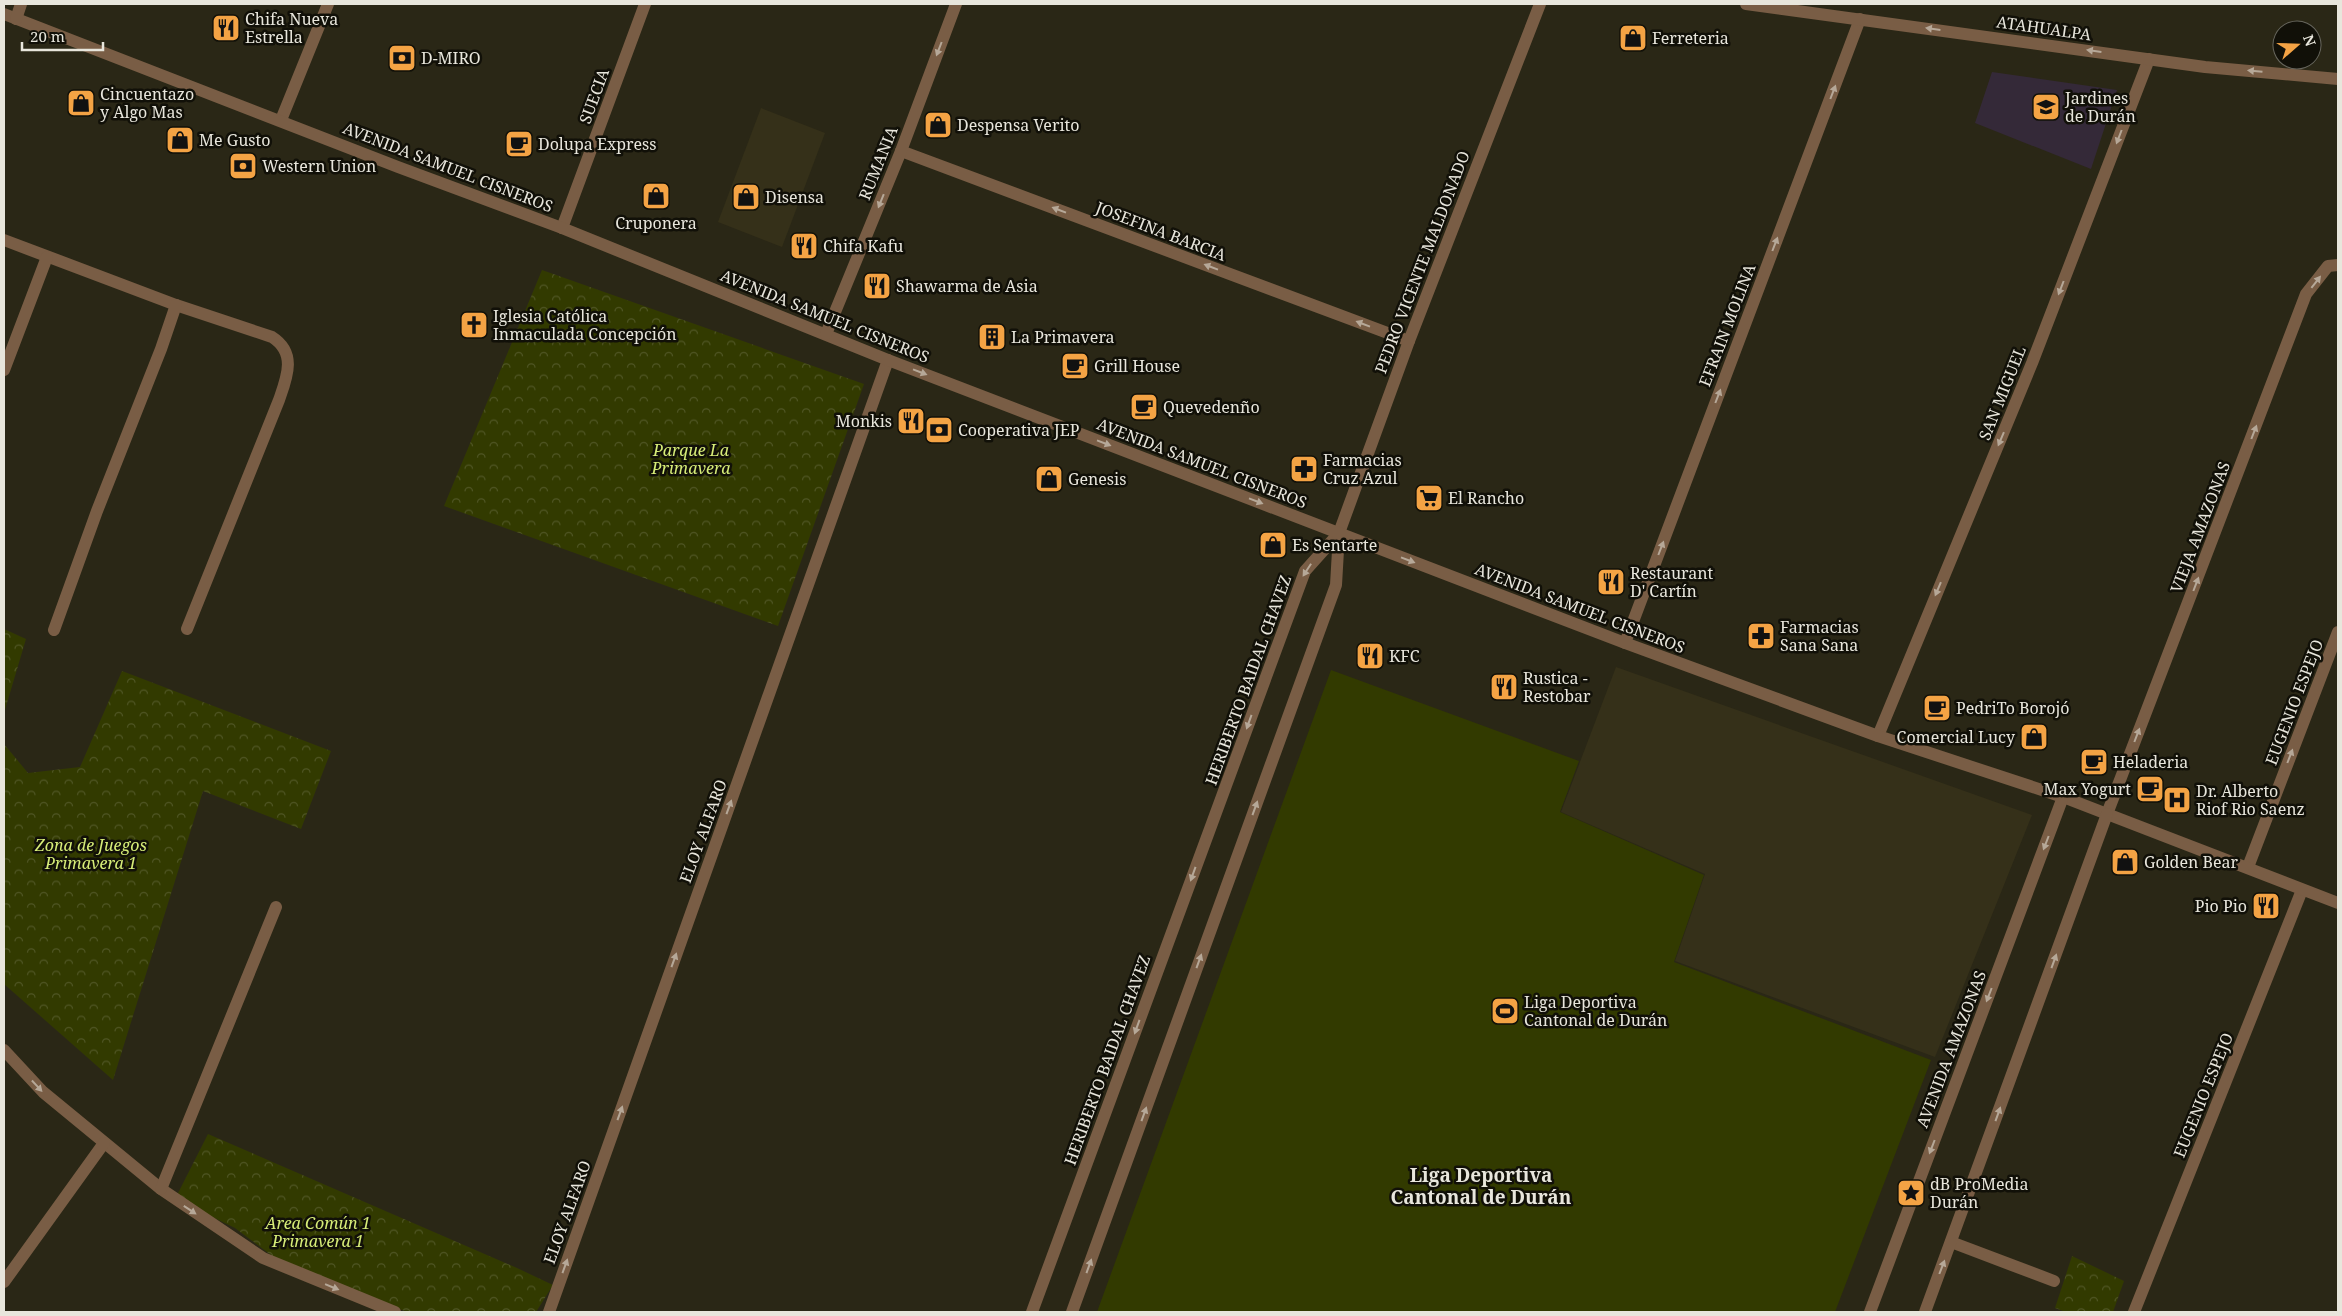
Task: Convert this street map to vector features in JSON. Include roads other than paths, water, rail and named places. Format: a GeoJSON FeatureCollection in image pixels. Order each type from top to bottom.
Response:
{"type":"FeatureCollection","features":[{"type":"Feature","properties":{"kind":"street"},"geometry":{"type":"LineString","coordinates":[[10,16],[21,4]]}},
{"type":"Feature","properties":{"kind":"street"},"geometry":{"type":"LineString","coordinates":[[281,120],[328,4]]}},
{"type":"Feature","properties":{"kind":"street","name":"SUECIA"},"geometry":{"type":"LineString","coordinates":[[562,228],[645,4]]}},
{"type":"Feature","properties":{"kind":"street","name":"RUMANIA"},"geometry":{"type":"LineString","coordinates":[[826,334],[901,151],[956,4]]}},
{"type":"Feature","properties":{"kind":"street","name":"PEDRO VICENTE MALDONADO"},"geometry":{"type":"LineString","coordinates":[[1339,533],[1408,341],[1540,4]]}},
{"type":"Feature","properties":{"kind":"street","name":"ATAHUALPA"},"geometry":{"type":"LineString","coordinates":[[1746,4],[2205,66],[2338,79]]}},
{"type":"Feature","properties":{"kind":"street","name":"AVENIDA SAMUEL CISNEROS"},"geometry":{"type":"LineString","coordinates":[[10,16],[281,120],[398,168],[562,228],[888,360],[1625,643],[1878,736],[2063,797],[2338,903]]}},
{"type":"Feature","properties":{"kind":"street","name":"EFRAIN MOLINA"},"geometry":{"type":"LineString","coordinates":[[1625,643],[1860,19]]}},
{"type":"Feature","properties":{"kind":"street","name":"SAN MIGUEL"},"geometry":{"type":"LineString","coordinates":[[1878,736],[2032,363],[2150,59]]}},
{"type":"Feature","properties":{"kind":"street","name":"JOSEFINA BARCIA"},"geometry":{"type":"LineString","coordinates":[[901,151],[1408,341]]}},
{"type":"Feature","properties":{"kind":"street"},"geometry":{"type":"LineString","coordinates":[[4,240],[176,305],[272,337],[284,346],[289,363],[279,400],[187,629]]}},
{"type":"Feature","properties":{"kind":"street"},"geometry":{"type":"LineString","coordinates":[[4,370],[46,257]]}},
{"type":"Feature","properties":{"kind":"street","name":"VIEJA AMAZONAS"},"geometry":{"type":"LineString","coordinates":[[2107,814],[2306,294],[2328,266],[2338,265]]}},
{"type":"Feature","properties":{"kind":"street"},"geometry":{"type":"LineString","coordinates":[[54,630],[97,511],[161,350],[176,305]]}},
{"type":"Feature","properties":{"kind":"street","name":"ELOY ALFARO"},"geometry":{"type":"LineString","coordinates":[[549,1312],[888,360]]}},
{"type":"Feature","properties":{"kind":"street"},"geometry":{"type":"LineString","coordinates":[[1072,1312],[1336,585],[1339,533]]}},
{"type":"Feature","properties":{"kind":"street","name":"HERIBERTO BAIDAL CHAVEZ"},"geometry":{"type":"LineString","coordinates":[[1032,1312],[1305,571],[1339,533]]}},
{"type":"Feature","properties":{"kind":"street","name":"EUGENIO ESPEJO"},"geometry":{"type":"LineString","coordinates":[[2248,867],[2338,632]]}},
{"type":"Feature","properties":{"kind":"street","name":"AVENIDA AMAZONAS"},"geometry":{"type":"LineString","coordinates":[[1870,1312],[2063,797]]}},
{"type":"Feature","properties":{"kind":"street"},"geometry":{"type":"LineString","coordinates":[[1925,1312],[2107,814]]}},
{"type":"Feature","properties":{"kind":"street","name":"EUGENIO ESPEJO"},"geometry":{"type":"LineString","coordinates":[[2134,1312],[2302,890]]}},
{"type":"Feature","properties":{"kind":"street"},"geometry":{"type":"LineString","coordinates":[[161,1189],[276,907]]}},
{"type":"Feature","properties":{"kind":"street"},"geometry":{"type":"LineString","coordinates":[[4,1050],[43,1092],[161,1189],[263,1258],[395,1312]]}},
{"type":"Feature","properties":{"kind":"street"},"geometry":{"type":"LineString","coordinates":[[4,1282],[104,1143]]}},
{"type":"Feature","properties":{"kind":"street"},"geometry":{"type":"LineString","coordinates":[[1951,1242],[2054,1282]]}},
{"type":"Feature","properties":{"kind":"place","name":"Chifa Nueva Estrella"},"geometry":{"type":"Point","coordinates":[226,28]}},
{"type":"Feature","properties":{"kind":"place","name":"Ferreteria"},"geometry":{"type":"Point","coordinates":[1633,38]}},
{"type":"Feature","properties":{"kind":"place","name":"D-MIRO"},"geometry":{"type":"Point","coordinates":[402,58]}},
{"type":"Feature","properties":{"kind":"place","name":"Cincuentazo y Algo Mas"},"geometry":{"type":"Point","coordinates":[81,103]}},
{"type":"Feature","properties":{"kind":"place","name":"Jardines de Durán"},"geometry":{"type":"Point","coordinates":[2046,107]}},
{"type":"Feature","properties":{"kind":"place","name":"Despensa Verito"},"geometry":{"type":"Point","coordinates":[938,125]}},
{"type":"Feature","properties":{"kind":"place","name":"Me Gusto"},"geometry":{"type":"Point","coordinates":[180,140]}},
{"type":"Feature","properties":{"kind":"place","name":"Dolupa Express"},"geometry":{"type":"Point","coordinates":[519,144]}},
{"type":"Feature","properties":{"kind":"place","name":"Western Union"},"geometry":{"type":"Point","coordinates":[243,166]}},
{"type":"Feature","properties":{"kind":"place","name":"Cruponera"},"geometry":{"type":"Point","coordinates":[656,196]}},
{"type":"Feature","properties":{"kind":"place","name":"Disensa"},"geometry":{"type":"Point","coordinates":[746,197]}},
{"type":"Feature","properties":{"kind":"place","name":"Chifa Kafu"},"geometry":{"type":"Point","coordinates":[804,246]}},
{"type":"Feature","properties":{"kind":"place","name":"Shawarma de Asia"},"geometry":{"type":"Point","coordinates":[877,286]}},
{"type":"Feature","properties":{"kind":"place","name":"Iglesia Católica Inmaculada Concepción"},"geometry":{"type":"Point","coordinates":[474,325]}},
{"type":"Feature","properties":{"kind":"place","name":"La Primavera"},"geometry":{"type":"Point","coordinates":[992,337]}},
{"type":"Feature","properties":{"kind":"place","name":"Grill House"},"geometry":{"type":"Point","coordinates":[1075,366]}},
{"type":"Feature","properties":{"kind":"place","name":"Quevedenño"},"geometry":{"type":"Point","coordinates":[1144,407]}},
{"type":"Feature","properties":{"kind":"place","name":"Monkis"},"geometry":{"type":"Point","coordinates":[911,421]}},
{"type":"Feature","properties":{"kind":"place","name":"Cooperativa JEP"},"geometry":{"type":"Point","coordinates":[939,430]}},
{"type":"Feature","properties":{"kind":"place","name":"Farmacias Cruz Azul"},"geometry":{"type":"Point","coordinates":[1304,469]}},
{"type":"Feature","properties":{"kind":"place","name":"Genesis"},"geometry":{"type":"Point","coordinates":[1049,479]}},
{"type":"Feature","properties":{"kind":"place","name":"El Rancho"},"geometry":{"type":"Point","coordinates":[1429,498]}},
{"type":"Feature","properties":{"kind":"place","name":"Es Sentarte"},"geometry":{"type":"Point","coordinates":[1273,545]}},
{"type":"Feature","properties":{"kind":"place","name":"Restaurant D' Cartín"},"geometry":{"type":"Point","coordinates":[1611,582]}},
{"type":"Feature","properties":{"kind":"place","name":"Farmacias Sana Sana"},"geometry":{"type":"Point","coordinates":[1761,636]}},
{"type":"Feature","properties":{"kind":"place","name":"KFC"},"geometry":{"type":"Point","coordinates":[1370,656]}},
{"type":"Feature","properties":{"kind":"place","name":"Rustica - Restobar"},"geometry":{"type":"Point","coordinates":[1504,687]}},
{"type":"Feature","properties":{"kind":"place","name":"PedriTo Borojó"},"geometry":{"type":"Point","coordinates":[1937,708]}},
{"type":"Feature","properties":{"kind":"place","name":"Comercial Lucy"},"geometry":{"type":"Point","coordinates":[2034,737]}},
{"type":"Feature","properties":{"kind":"place","name":"Heladeria"},"geometry":{"type":"Point","coordinates":[2094,762]}},
{"type":"Feature","properties":{"kind":"place","name":"Max Yogurt"},"geometry":{"type":"Point","coordinates":[2150,789]}},
{"type":"Feature","properties":{"kind":"place","name":"Dr. Alberto Riof Rio Saenz"},"geometry":{"type":"Point","coordinates":[2177,800]}},
{"type":"Feature","properties":{"kind":"place","name":"Golden Bear"},"geometry":{"type":"Point","coordinates":[2125,862]}},
{"type":"Feature","properties":{"kind":"place","name":"Pio Pio"},"geometry":{"type":"Point","coordinates":[2266,906]}},
{"type":"Feature","properties":{"kind":"place","name":"Liga Deportiva Cantonal de Durán"},"geometry":{"type":"Point","coordinates":[1505,1011]}},
{"type":"Feature","properties":{"kind":"place","name":"dB ProMedia Durán"},"geometry":{"type":"Point","coordinates":[1911,1193]}},
{"type":"Feature","properties":{"kind":"district","name":"Liga Deportiva Cantonal de Durán"},"geometry":{"type":"Point","coordinates":[1481,1186]}},
{"type":"Feature","properties":{"kind":"park label","name":"Parque La Primavera"},"geometry":{"type":"Point","coordinates":[691,459]}},
{"type":"Feature","properties":{"kind":"park label","name":"Zona de Juegos Primavera 1"},"geometry":{"type":"Point","coordinates":[91,854]}},
{"type":"Feature","properties":{"kind":"park label","name":"Area Común 1 Primavera 1"},"geometry":{"type":"Point","coordinates":[318,1232]}}]}
